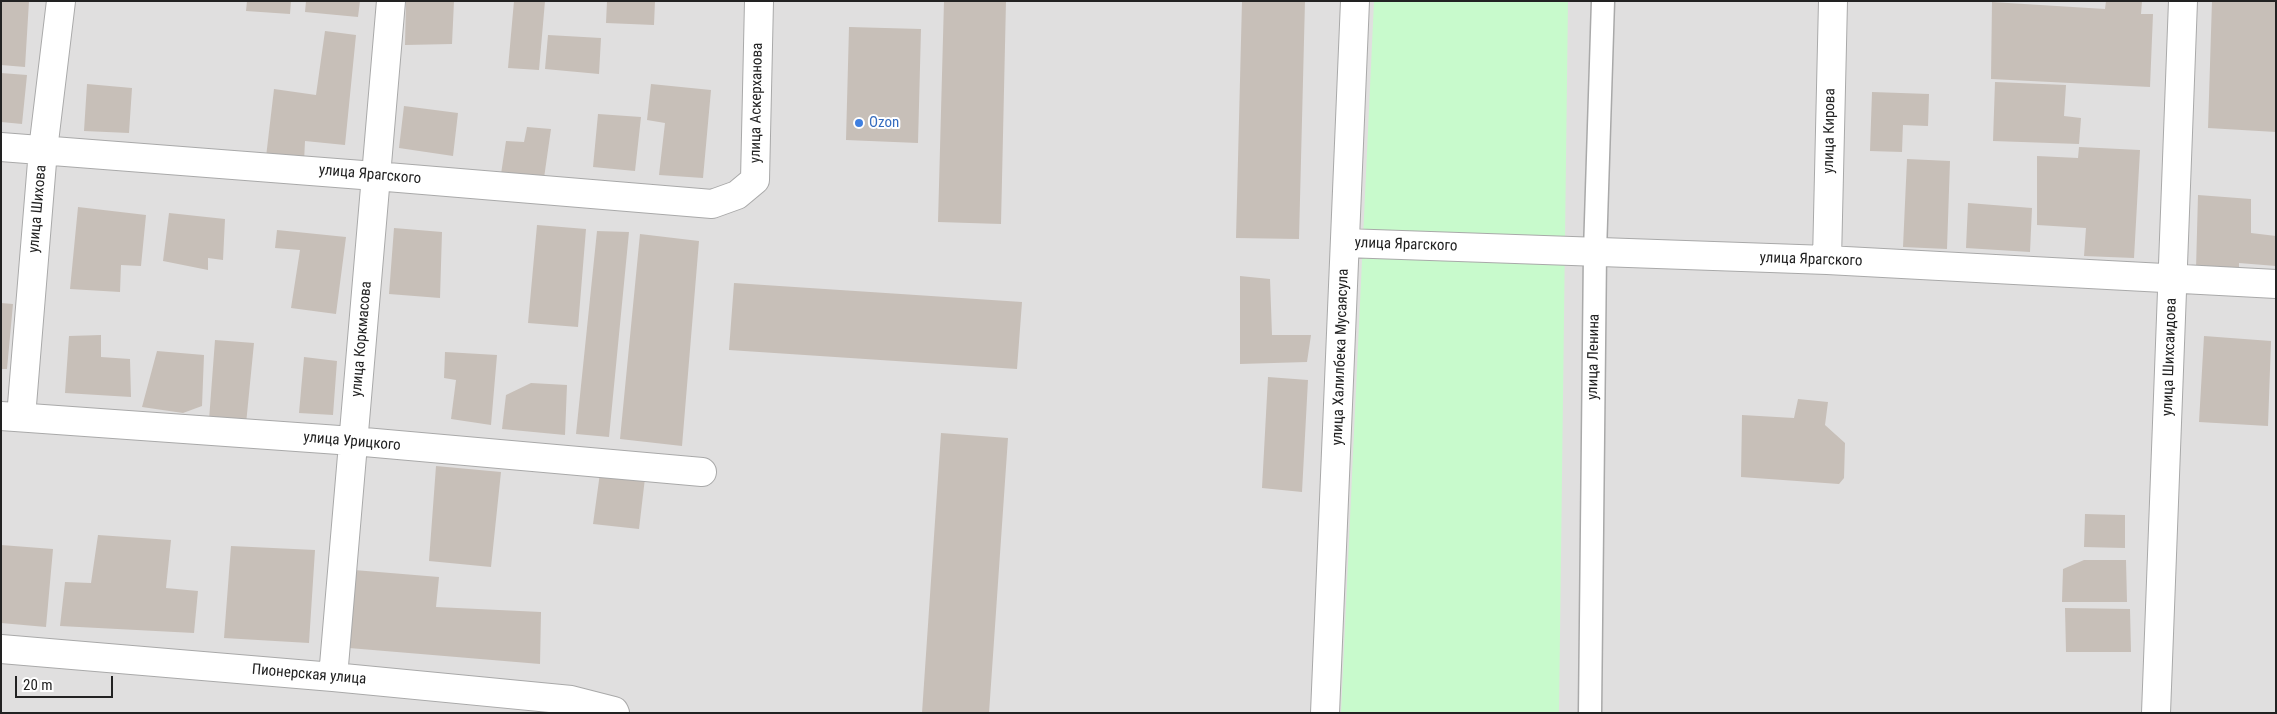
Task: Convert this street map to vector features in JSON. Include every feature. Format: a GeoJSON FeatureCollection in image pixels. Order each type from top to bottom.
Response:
{"type":"FeatureCollection","features":[{"type":"Feature","properties":{"kind":"street","name":"улица Шихова"},"geometry":{"type":"LineString","coordinates":[[11,416],[61,1]]}},
{"type":"Feature","properties":{"kind":"street","name":"улица Коркмасова"},"geometry":{"type":"LineString","coordinates":[[333,677],[391,1]]}},
{"type":"Feature","properties":{"kind":"street","name":"улица Аскерханова"},"geometry":{"type":"LineString","coordinates":[[737,195],[755,180],[759,1]]}},
{"type":"Feature","properties":{"kind":"street","name":"улица Халилбека Мусаясула"},"geometry":{"type":"LineString","coordinates":[[1325,713],[1355,1]]}},
{"type":"Feature","properties":{"kind":"street","name":"улица Ленина"},"geometry":{"type":"LineString","coordinates":[[1590,713],[1595,252],[1603,1]]}},
{"type":"Feature","properties":{"kind":"street","name":"улица Кирова"},"geometry":{"type":"LineString","coordinates":[[1826,260],[1833,1]]}},
{"type":"Feature","properties":{"kind":"street","name":"улица Шихсаидова"},"geometry":{"type":"LineString","coordinates":[[2156,713],[2183,1]]}},
{"type":"Feature","properties":{"kind":"street","name":"улица Ярагского"},"geometry":{"type":"LineString","coordinates":[[1,147],[712,204],[737,195]]}},
{"type":"Feature","properties":{"kind":"street","name":"улица Ярагского"},"geometry":{"type":"LineString","coordinates":[[1346,243],[1826,260],[2276,284]]}},
{"type":"Feature","properties":{"kind":"street","name":"улица Урицкого"},"geometry":{"type":"LineString","coordinates":[[11,416],[353,441],[702,472]]}},
{"type":"Feature","properties":{"kind":"street","name":"Пионерская улица"},"geometry":{"type":"LineString","coordinates":[[1,649],[333,677],[571,700],[615,713]]}},
{"type":"Feature","properties":{"kind":"shaded area"},"geometry":{"type":"Polygon","coordinates":[[[1,1],[2276,1],[2276,713],[1,713],[1,1]]]}},
{"type":"Feature","properties":{"kind":"green space"},"geometry":{"type":"Polygon","coordinates":[[[1374,1],[1568,1],[1559,713],[1341,713],[1374,1]]]}},
{"type":"Feature","properties":{"kind":"building"},"geometry":{"type":"Polygon","coordinates":[[[1,1],[29,1],[25,67],[1,65],[1,1]]]}},
{"type":"Feature","properties":{"kind":"building"},"geometry":{"type":"Polygon","coordinates":[[[247,1],[291,1],[290,14],[246,11],[247,1]]]}},
{"type":"Feature","properties":{"kind":"building"},"geometry":{"type":"Polygon","coordinates":[[[306,1],[360,1],[358,17],[305,12],[306,1]]]}},
{"type":"Feature","properties":{"kind":"building"},"geometry":{"type":"Polygon","coordinates":[[[406,1],[454,1],[452,44],[405,45],[406,1]]]}},
{"type":"Feature","properties":{"kind":"building"},"geometry":{"type":"Polygon","coordinates":[[[514,1],[545,1],[539,70],[508,68],[514,1]]]}},
{"type":"Feature","properties":{"kind":"building"},"geometry":{"type":"Polygon","coordinates":[[[607,1],[655,1],[654,25],[606,23],[607,1]]]}},
{"type":"Feature","properties":{"kind":"building"},"geometry":{"type":"Polygon","coordinates":[[[944,1],[1006,1],[1001,224],[938,222],[944,1]]]}},
{"type":"Feature","properties":{"kind":"building"},"geometry":{"type":"Polygon","coordinates":[[[1242,1],[1305,1],[1299,239],[1236,238],[1242,1]]]}},
{"type":"Feature","properties":{"kind":"building"},"geometry":{"type":"Polygon","coordinates":[[[2106,1],[2142,1],[2141,14],[2153,14],[2150,87],[1991,79],[1992,2],[2105,9],[2106,1]]]}},
{"type":"Feature","properties":{"kind":"building"},"geometry":{"type":"Polygon","coordinates":[[[2212,1],[2276,1],[2276,132],[2208,128],[2212,1]]]}},
{"type":"Feature","properties":{"kind":"building"},"geometry":{"type":"Polygon","coordinates":[[[849,27],[921,29],[918,143],[846,140],[849,27]]]}},
{"type":"Feature","properties":{"kind":"building"},"geometry":{"type":"Polygon","coordinates":[[[325,31],[356,35],[345,145],[305,141],[304,162],[266,157],[274,89],[316,95],[325,31]]]}},
{"type":"Feature","properties":{"kind":"building"},"geometry":{"type":"Polygon","coordinates":[[[548,35],[601,38],[599,74],[545,69],[548,35]]]}},
{"type":"Feature","properties":{"kind":"building"},"geometry":{"type":"Polygon","coordinates":[[[1,73],[27,75],[22,124],[1,122],[1,73]]]}},
{"type":"Feature","properties":{"kind":"building"},"geometry":{"type":"Polygon","coordinates":[[[1995,82],[2066,85],[2064,116],[2081,118],[2079,144],[1993,141],[1995,82]]]}},
{"type":"Feature","properties":{"kind":"building"},"geometry":{"type":"Polygon","coordinates":[[[87,84],[132,88],[129,133],[84,131],[87,84]]]}},
{"type":"Feature","properties":{"kind":"building"},"geometry":{"type":"Polygon","coordinates":[[[651,84],[711,90],[703,178],[659,175],[665,123],[647,120],[651,84]]]}},
{"type":"Feature","properties":{"kind":"building"},"geometry":{"type":"Polygon","coordinates":[[[1872,92],[1929,94],[1928,126],[1903,125],[1902,152],[1870,151],[1872,92]]]}},
{"type":"Feature","properties":{"kind":"building"},"geometry":{"type":"Polygon","coordinates":[[[404,106],[458,113],[453,156],[399,148],[404,106]]]}},
{"type":"Feature","properties":{"kind":"building"},"geometry":{"type":"Polygon","coordinates":[[[598,114],[641,117],[635,171],[593,167],[598,114]]]}},
{"type":"Feature","properties":{"kind":"building"},"geometry":{"type":"Polygon","coordinates":[[[527,127],[551,129],[544,178],[501,174],[506,141],[524,142],[527,127]]]}},
{"type":"Feature","properties":{"kind":"building"},"geometry":{"type":"Polygon","coordinates":[[[2079,147],[2140,150],[2134,258],[2084,256],[2086,228],[2037,225],[2037,156],[2078,158],[2079,147]]]}},
{"type":"Feature","properties":{"kind":"building"},"geometry":{"type":"Polygon","coordinates":[[[1907,159],[1950,161],[1947,249],[1903,247],[1907,159]]]}},
{"type":"Feature","properties":{"kind":"building"},"geometry":{"type":"Polygon","coordinates":[[[2198,195],[2251,199],[2251,233],[2276,236],[2276,266],[2239,263],[2239,272],[2196,269],[2198,195]]]}},
{"type":"Feature","properties":{"kind":"building"},"geometry":{"type":"Polygon","coordinates":[[[1968,203],[2032,208],[2030,252],[1966,248],[1968,203]]]}},
{"type":"Feature","properties":{"kind":"building"},"geometry":{"type":"Polygon","coordinates":[[[78,207],[146,215],[141,266],[121,265],[120,292],[70,289],[78,207]]]}},
{"type":"Feature","properties":{"kind":"building"},"geometry":{"type":"Polygon","coordinates":[[[169,213],[225,219],[223,260],[208,258],[208,270],[163,261],[169,213]]]}},
{"type":"Feature","properties":{"kind":"building"},"geometry":{"type":"Polygon","coordinates":[[[537,225],[586,229],[578,327],[528,323],[537,225]]]}},
{"type":"Feature","properties":{"kind":"building"},"geometry":{"type":"Polygon","coordinates":[[[394,228],[442,232],[440,298],[389,294],[394,228]]]}},
{"type":"Feature","properties":{"kind":"building"},"geometry":{"type":"Polygon","coordinates":[[[277,230],[346,237],[336,314],[291,308],[300,250],[275,248],[277,230]]]}},
{"type":"Feature","properties":{"kind":"building"},"geometry":{"type":"Polygon","coordinates":[[[597,231],[629,232],[609,437],[576,434],[597,231]]]}},
{"type":"Feature","properties":{"kind":"building"},"geometry":{"type":"Polygon","coordinates":[[[640,234],[699,241],[682,446],[620,439],[640,234]]]}},
{"type":"Feature","properties":{"kind":"building"},"geometry":{"type":"Polygon","coordinates":[[[1240,276],[1270,279],[1272,335],[1311,335],[1307,362],[1240,364],[1240,276]]]}},
{"type":"Feature","properties":{"kind":"building"},"geometry":{"type":"Polygon","coordinates":[[[734,283],[1022,302],[1017,369],[729,350],[734,283]]]}},
{"type":"Feature","properties":{"kind":"building"},"geometry":{"type":"Polygon","coordinates":[[[1,303],[13,304],[7,369],[1,369],[1,303]]]}},
{"type":"Feature","properties":{"kind":"building"},"geometry":{"type":"Polygon","coordinates":[[[101,335],[101,357],[130,359],[131,397],[65,393],[69,336],[101,335]]]}},
{"type":"Feature","properties":{"kind":"building"},"geometry":{"type":"Polygon","coordinates":[[[2204,336],[2271,341],[2268,426],[2199,422],[2204,336]]]}},
{"type":"Feature","properties":{"kind":"building"},"geometry":{"type":"Polygon","coordinates":[[[215,340],[254,343],[246,424],[209,420],[215,340]]]}},
{"type":"Feature","properties":{"kind":"building"},"geometry":{"type":"Polygon","coordinates":[[[157,351],[204,355],[202,406],[183,413],[142,407],[157,351]]]}},
{"type":"Feature","properties":{"kind":"building"},"geometry":{"type":"Polygon","coordinates":[[[445,352],[497,355],[491,425],[451,419],[456,380],[444,378],[445,352]]]}},
{"type":"Feature","properties":{"kind":"building"},"geometry":{"type":"Polygon","coordinates":[[[304,357],[337,361],[333,415],[299,413],[304,357]]]}},
{"type":"Feature","properties":{"kind":"building"},"geometry":{"type":"Polygon","coordinates":[[[1268,377],[1308,380],[1302,492],[1262,488],[1268,377]]]}},
{"type":"Feature","properties":{"kind":"building"},"geometry":{"type":"Polygon","coordinates":[[[531,383],[567,385],[565,435],[502,429],[506,395],[531,383]]]}},
{"type":"Feature","properties":{"kind":"building"},"geometry":{"type":"Polygon","coordinates":[[[1798,399],[1828,402],[1825,425],[1845,443],[1844,478],[1839,484],[1741,477],[1742,415],[1794,418],[1798,399]]]}},
{"type":"Feature","properties":{"kind":"building"},"geometry":{"type":"Polygon","coordinates":[[[941,433],[1008,438],[989,713],[922,713],[941,433]]]}},
{"type":"Feature","properties":{"kind":"building"},"geometry":{"type":"Polygon","coordinates":[[[436,466],[501,472],[491,567],[429,561],[436,466]]]}},
{"type":"Feature","properties":{"kind":"building"},"geometry":{"type":"Polygon","coordinates":[[[600,473],[645,478],[639,529],[593,524],[600,473]]]}},
{"type":"Feature","properties":{"kind":"building"},"geometry":{"type":"Polygon","coordinates":[[[2085,514],[2125,515],[2125,548],[2084,547],[2085,514]]]}},
{"type":"Feature","properties":{"kind":"building"},"geometry":{"type":"Polygon","coordinates":[[[98,535],[171,540],[166,588],[198,591],[194,633],[60,626],[65,582],[91,583],[98,535]]]}},
{"type":"Feature","properties":{"kind":"building"},"geometry":{"type":"Polygon","coordinates":[[[1,545],[53,549],[46,627],[1,623],[1,545]]]}},
{"type":"Feature","properties":{"kind":"building"},"geometry":{"type":"Polygon","coordinates":[[[231,546],[315,550],[309,643],[224,638],[231,546]]]}},
{"type":"Feature","properties":{"kind":"building"},"geometry":{"type":"Polygon","coordinates":[[[2084,560],[2126,560],[2127,602],[2062,602],[2063,569],[2084,560]]]}},
{"type":"Feature","properties":{"kind":"building"},"geometry":{"type":"Polygon","coordinates":[[[354,570],[439,577],[436,607],[541,612],[540,664],[349,648],[354,570]]]}},
{"type":"Feature","properties":{"kind":"building"},"geometry":{"type":"Polygon","coordinates":[[[2065,608],[2130,609],[2131,652],[2066,652],[2065,608]]]}},
{"type":"Feature","properties":{"kind":"place","name":"Ozon"},"geometry":{"type":"Point","coordinates":[859,123]}}]}
